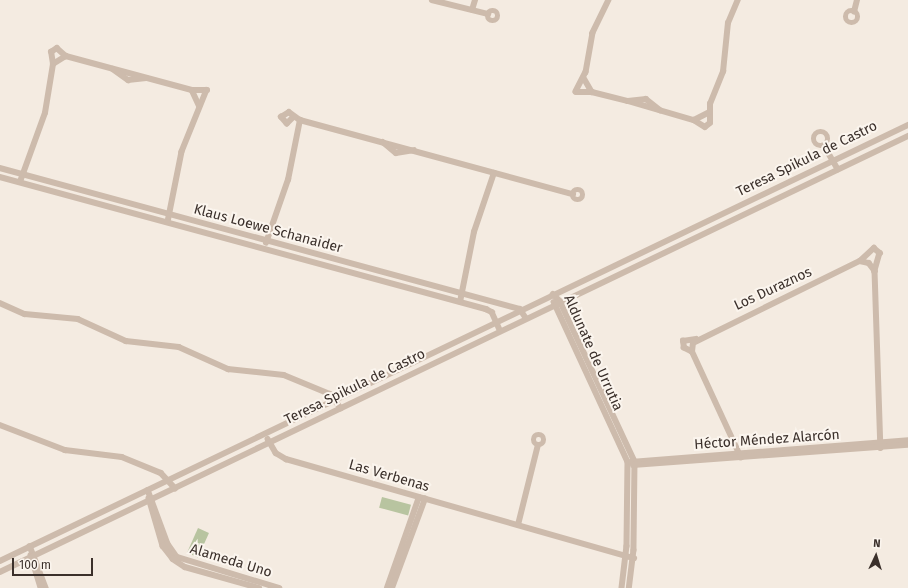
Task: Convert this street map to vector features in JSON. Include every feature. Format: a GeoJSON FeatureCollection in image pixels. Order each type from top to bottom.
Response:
{"type":"FeatureCollection","features":[{"type":"Feature","properties":{"kind":"street"},"geometry":{"type":"LineString","coordinates":[[432,0],[488,14]]}},
{"type":"Feature","properties":{"kind":"street"},"geometry":{"type":"LineString","coordinates":[[472,10],[475,0]]}},
{"type":"Feature","properties":{"kind":"street"},"geometry":{"type":"LineString","coordinates":[[609,0],[593,33],[584,78],[576,92],[592,92],[628,101],[649,100],[660,110],[694,120],[707,126],[710,121],[708,113],[723,72],[728,23],[738,0]]}},
{"type":"Feature","properties":{"kind":"street"},"geometry":{"type":"LineString","coordinates":[[854,12],[857,0]]}},
{"type":"Feature","properties":{"kind":"street"},"geometry":{"type":"LineString","coordinates":[[20,182],[43,118],[53,64],[51,52],[54,48],[66,56],[113,69],[128,80],[146,78],[192,90],[207,90],[199,106],[182,152],[168,222]]}},
{"type":"Feature","properties":{"kind":"street"},"geometry":{"type":"LineString","coordinates":[[53,64],[66,56]]}},
{"type":"Feature","properties":{"kind":"street"},"geometry":{"type":"LineString","coordinates":[[584,78],[592,92]]}},
{"type":"Feature","properties":{"kind":"street"},"geometry":{"type":"LineString","coordinates":[[192,90],[199,106]]}},
{"type":"Feature","properties":{"kind":"street"},"geometry":{"type":"LineString","coordinates":[[694,120],[708,113]]}},
{"type":"Feature","properties":{"kind":"street"},"geometry":{"type":"LineString","coordinates":[[293,118],[383,142],[396,153],[414,150],[573,194]]}},
{"type":"Feature","properties":{"kind":"street"},"geometry":{"type":"LineString","coordinates":[[265,248],[288,180],[300,120]]}},
{"type":"Feature","properties":{"kind":"street","name":"Teresa Spikula de Castro"},"geometry":{"type":"LineString","coordinates":[[0,561],[265,434],[520,309],[908,125]]}},
{"type":"Feature","properties":{"kind":"street","name":"Teresa Spikula de Castro"},"geometry":{"type":"LineString","coordinates":[[0,572],[560,301],[908,136]]}},
{"type":"Feature","properties":{"kind":"street"},"geometry":{"type":"LineString","coordinates":[[824,145],[838,169]]}},
{"type":"Feature","properties":{"kind":"street","name":"Klaus Loewe Schanaider"},"geometry":{"type":"LineString","coordinates":[[0,168],[520,309]]}},
{"type":"Feature","properties":{"kind":"street"},"geometry":{"type":"LineString","coordinates":[[460,302],[474,232],[494,173]]}},
{"type":"Feature","properties":{"kind":"street","name":"Klaus Loewe Schanaider"},"geometry":{"type":"LineString","coordinates":[[0,177],[488,310],[496,321],[500,330]]}},
{"type":"Feature","properties":{"kind":"street"},"geometry":{"type":"LineString","coordinates":[[717,216],[721,225]]}},
{"type":"Feature","properties":{"kind":"street","name":"Los Duraznos"},"geometry":{"type":"LineString","coordinates":[[740,456],[692,352],[684,348],[683,341],[696,339],[860,261],[871,250],[878,249],[880,255],[875,271],[881,446]]}},
{"type":"Feature","properties":{"kind":"street"},"geometry":{"type":"LineString","coordinates":[[860,261],[869,263],[875,271]]}},
{"type":"Feature","properties":{"kind":"street","name":"Aldunate de Urrutia"},"geometry":{"type":"LineString","coordinates":[[553,294],[560,301],[635,463],[634,558],[629,588]]}},
{"type":"Feature","properties":{"kind":"street","name":"Aldunate de Urrutia"},"geometry":{"type":"LineString","coordinates":[[553,294],[554,304],[628,464],[627,556],[622,588]]}},
{"type":"Feature","properties":{"kind":"street"},"geometry":{"type":"LineString","coordinates":[[0,303],[25,314],[78,319],[126,341],[179,347],[228,369],[284,375],[336,398],[341,408]]}},
{"type":"Feature","properties":{"kind":"street"},"geometry":{"type":"LineString","coordinates":[[520,309],[526,318]]}},
{"type":"Feature","properties":{"kind":"street"},"geometry":{"type":"LineString","coordinates":[[692,352],[696,339]]}},
{"type":"Feature","properties":{"kind":"street"},"geometry":{"type":"LineString","coordinates":[[0,425],[65,450],[122,457],[170,479],[175,488]]}},
{"type":"Feature","properties":{"kind":"street","name":"Las Verbenas"},"geometry":{"type":"LineString","coordinates":[[265,434],[276,453],[286,459],[634,558]]}},
{"type":"Feature","properties":{"kind":"street","name":"Héctor Méndez Alarcón"},"geometry":{"type":"LineString","coordinates":[[881,446],[908,440]]}},
{"type":"Feature","properties":{"kind":"street"},"geometry":{"type":"LineString","coordinates":[[518,525],[538,445]]}},
{"type":"Feature","properties":{"kind":"street","name":"Héctor Méndez Alarcón"},"geometry":{"type":"LineString","coordinates":[[628,464],[908,445]]}},
{"type":"Feature","properties":{"kind":"street","name":"Alameda Uno"},"geometry":{"type":"LineString","coordinates":[[148,490],[168,544],[177,557],[279,588]]}},
{"type":"Feature","properties":{"kind":"street"},"geometry":{"type":"LineString","coordinates":[[387,588],[422,498]]}},
{"type":"Feature","properties":{"kind":"street"},"geometry":{"type":"LineString","coordinates":[[392,588],[422,498]]}},
{"type":"Feature","properties":{"kind":"street","name":"Alameda Uno"},"geometry":{"type":"LineString","coordinates":[[151,499],[164,546],[177,562],[259,588]]}},
{"type":"Feature","properties":{"kind":"street"},"geometry":{"type":"LineString","coordinates":[[30,546],[41,588]]}},
{"type":"Feature","properties":{"kind":"street"},"geometry":{"type":"LineString","coordinates":[[33,556],[46,588]]}},
{"type":"Feature","properties":{"kind":"green space"},"geometry":{"type":"Polygon","coordinates":[[[382,497],[411,505],[408,515],[379,508],[382,497]]]}},
{"type":"Feature","properties":{"kind":"green space"},"geometry":{"type":"Polygon","coordinates":[[[198,528],[209,533],[198,558],[187,553],[198,528]]]}}]}
